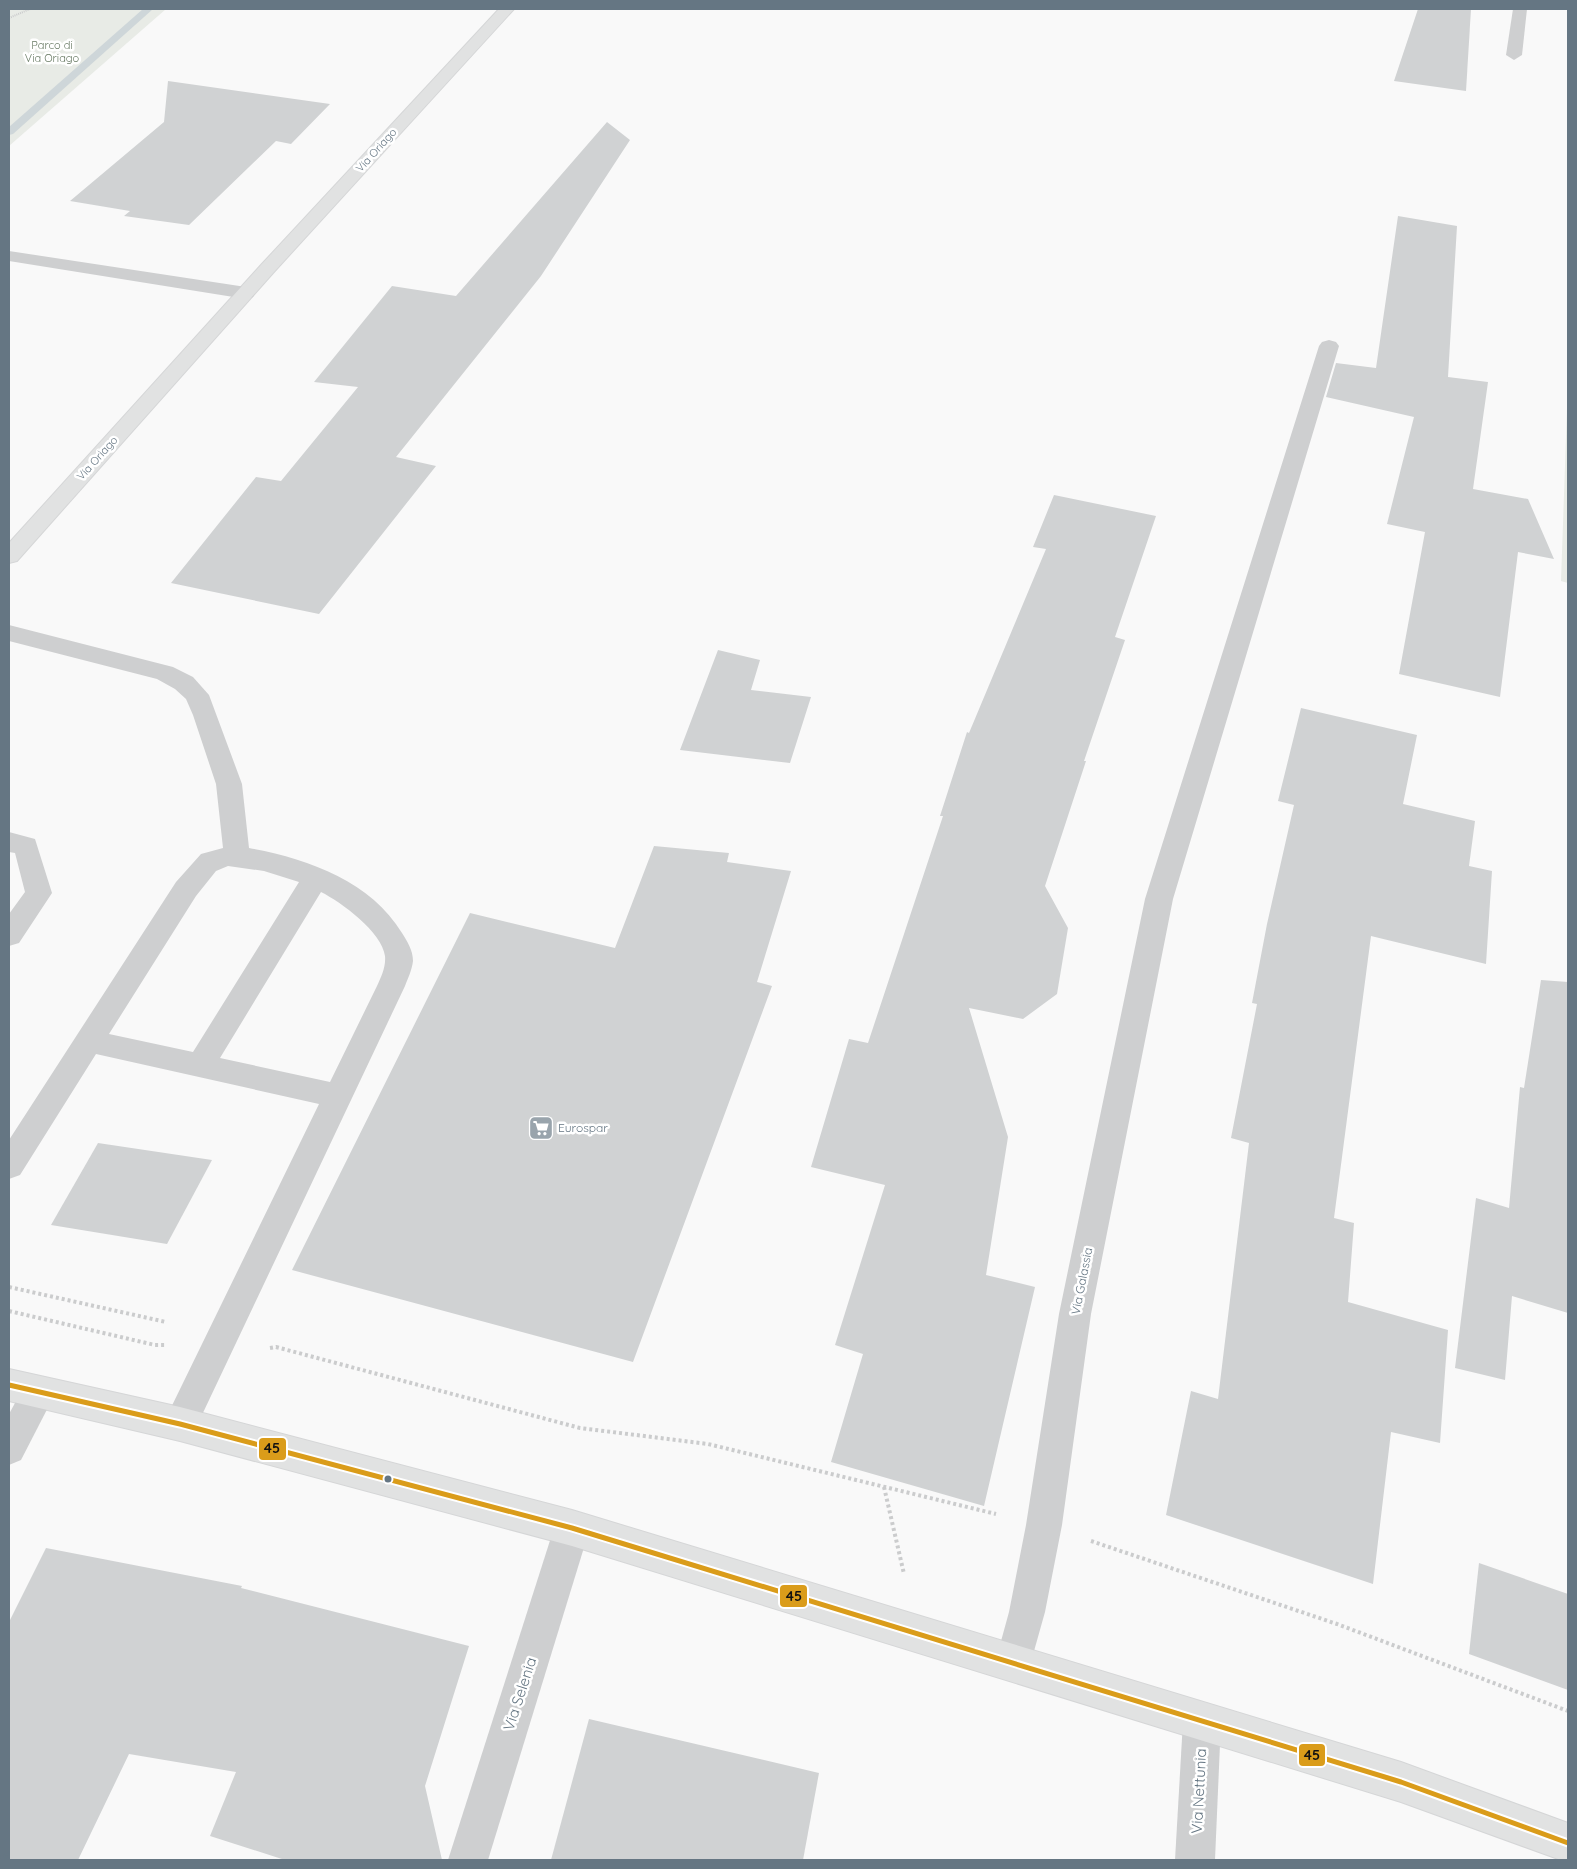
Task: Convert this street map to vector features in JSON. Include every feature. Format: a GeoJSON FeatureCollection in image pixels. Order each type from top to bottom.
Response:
{"type":"FeatureCollection","features":[{"type":"Feature","properties":{"kind":"street","name":"Via Oriago"},"geometry":{"type":"LineString","coordinates":[[9,556],[246,293],[507,9]]}},
{"type":"Feature","properties":{"kind":"street"},"geometry":{"type":"LineString","coordinates":[[1514,55],[1520,9]]}},
{"type":"Feature","properties":{"kind":"street"},"geometry":{"type":"LineString","coordinates":[[9,256],[246,293]]}},
{"type":"Feature","properties":{"kind":"street","name":"Via Galassia"},"geometry":{"type":"LineString","coordinates":[[1014,1663],[1027,1612],[1044,1525],[1075,1314],[1159,899],[1329,346]]}},
{"type":"Feature","properties":{"kind":"street"},"geometry":{"type":"LineString","coordinates":[[9,632],[165,673],[184,683],[197,695],[229,784],[237,856]]}},
{"type":"Feature","properties":{"kind":"street"},"geometry":{"type":"LineString","coordinates":[[9,842],[26,846],[39,893],[9,935]]}},
{"type":"Feature","properties":{"kind":"street"},"geometry":{"type":"LineString","coordinates":[[9,1166],[195,877],[215,859],[237,856],[276,864],[330,884],[360,904],[395,945],[399,959],[390,986],[180,1424]]}},
{"type":"Feature","properties":{"kind":"street"},"geometry":{"type":"LineString","coordinates":[[199,1067],[314,879]]}},
{"type":"Feature","properties":{"kind":"street"},"geometry":{"type":"LineString","coordinates":[[89,1041],[199,1067],[337,1096]]}},
{"type":"Feature","properties":{"kind":"street"},"geometry":{"type":"LineString","coordinates":[[9,1448],[24,1388],[180,1424],[572,1528],[1401,1782],[1568,1843]]}},
{"type":"Feature","properties":{"kind":"street","name":"Via Selenia"},"geometry":{"type":"LineString","coordinates":[[468,1860],[572,1528]]}},
{"type":"Feature","properties":{"kind":"street","name":"Via Nettunia"},"geometry":{"type":"LineString","coordinates":[[1195,1860],[1202,1721]]}},
{"type":"Feature","properties":{"kind":"path"},"geometry":{"type":"LineString","coordinates":[[9,18],[30,9]]}},
{"type":"Feature","properties":{"kind":"path"},"geometry":{"type":"LineString","coordinates":[[9,1287],[166,1322]]}},
{"type":"Feature","properties":{"kind":"path"},"geometry":{"type":"LineString","coordinates":[[9,1311],[155,1344]]}},
{"type":"Feature","properties":{"kind":"path"},"geometry":{"type":"LineString","coordinates":[[260,1350],[276,1347],[580,1428],[708,1444],[1044,1525],[1338,1624],[1568,1711]]}},
{"type":"Feature","properties":{"kind":"path"},"geometry":{"type":"LineString","coordinates":[[884,1487],[904,1574]]}},
{"type":"Feature","properties":{"kind":"green space","name":"Parco di Via Oriago"},"geometry":{"type":"Polygon","coordinates":[[[9,9],[166,9],[9,146],[9,9]]]}},
{"type":"Feature","properties":{"kind":"green space"},"geometry":{"type":"Polygon","coordinates":[[[1568,409],[1568,583],[1561,581],[1568,409]]]}},
{"type":"Feature","properties":{"kind":"building"},"geometry":{"type":"Polygon","coordinates":[[[1418,9],[1471,9],[1466,91],[1394,81],[1418,9]]]}},
{"type":"Feature","properties":{"kind":"building"},"geometry":{"type":"Polygon","coordinates":[[[168,81],[330,104],[291,144],[276,141],[189,225],[124,216],[130,211],[70,201],[164,122],[168,81]]]}},
{"type":"Feature","properties":{"kind":"building"},"geometry":{"type":"Polygon","coordinates":[[[607,122],[630,140],[541,276],[396,457],[436,466],[319,614],[171,583],[256,477],[281,481],[358,387],[314,382],[392,286],[456,296],[607,122]]]}},
{"type":"Feature","properties":{"kind":"building"},"geometry":{"type":"Polygon","coordinates":[[[1398,216],[1457,226],[1448,377],[1488,382],[1473,489],[1528,499],[1554,559],[1518,552],[1500,697],[1399,674],[1425,532],[1387,524],[1414,417],[1326,397],[1336,363],[1376,368],[1398,216]]]}},
{"type":"Feature","properties":{"kind":"building"},"geometry":{"type":"Polygon","coordinates":[[[1054,495],[1156,516],[1115,637],[1125,640],[1084,761],[1086,761],[1045,886],[1068,928],[1057,994],[1023,1019],[969,1008],[1008,1137],[986,1275],[1035,1287],[984,1506],[831,1462],[863,1354],[835,1345],[885,1185],[811,1167],[849,1039],[868,1043],[943,816],[940,816],[967,732],[969,733],[1046,549],[1033,547],[1054,495]]]}},
{"type":"Feature","properties":{"kind":"building"},"geometry":{"type":"Polygon","coordinates":[[[718,650],[760,660],[751,690],[811,697],[790,763],[680,750],[718,650]]]}},
{"type":"Feature","properties":{"kind":"building"},"geometry":{"type":"Polygon","coordinates":[[[1301,708],[1417,735],[1403,804],[1475,821],[1469,866],[1492,871],[1486,964],[1371,936],[1334,1218],[1354,1223],[1348,1302],[1448,1330],[1440,1443],[1391,1432],[1373,1584],[1166,1515],[1191,1391],[1218,1399],[1249,1143],[1231,1138],[1257,1004],[1252,1003],[1267,924],[1294,805],[1278,801],[1301,708]]]}},
{"type":"Feature","properties":{"kind":"building","name":"Eurospar"},"geometry":{"type":"Polygon","coordinates":[[[654,846],[729,853],[727,862],[791,871],[757,982],[772,986],[633,1362],[292,1270],[470,913],[615,948],[654,846]]]}},
{"type":"Feature","properties":{"kind":"building"},"geometry":{"type":"Polygon","coordinates":[[[1541,980],[1568,982],[1568,1313],[1512,1296],[1505,1380],[1455,1368],[1476,1198],[1509,1208],[1520,1087],[1524,1088],[1541,980]]]}},
{"type":"Feature","properties":{"kind":"building"},"geometry":{"type":"Polygon","coordinates":[[[98,1143],[212,1160],[167,1244],[51,1225],[98,1143]]]}},
{"type":"Feature","properties":{"kind":"building"},"geometry":{"type":"Polygon","coordinates":[[[46,1548],[242,1586],[241,1588],[469,1646],[425,1786],[442,1860],[285,1860],[210,1836],[236,1772],[129,1754],[78,1860],[9,1860],[9,1622],[46,1548]]]}},
{"type":"Feature","properties":{"kind":"building"},"geometry":{"type":"Polygon","coordinates":[[[1479,1563],[1568,1594],[1568,1690],[1469,1654],[1479,1563]]]}},
{"type":"Feature","properties":{"kind":"building"},"geometry":{"type":"Polygon","coordinates":[[[589,1719],[819,1773],[803,1860],[551,1860],[589,1719]]]}},
{"type":"Feature","properties":{"kind":"waterway"},"geometry":{"type":"LineString","coordinates":[[9,132],[148,9]]}},
{"type":"Feature","properties":{"kind":"transit line","name":"45"},"geometry":{"type":"LineString","coordinates":[[9,1385],[180,1424],[572,1528],[1401,1782],[1568,1843]]}},
{"type":"Feature","properties":{"kind":"place","name":"Eurospar"},"geometry":{"type":"Point","coordinates":[541,1128]}}]}
